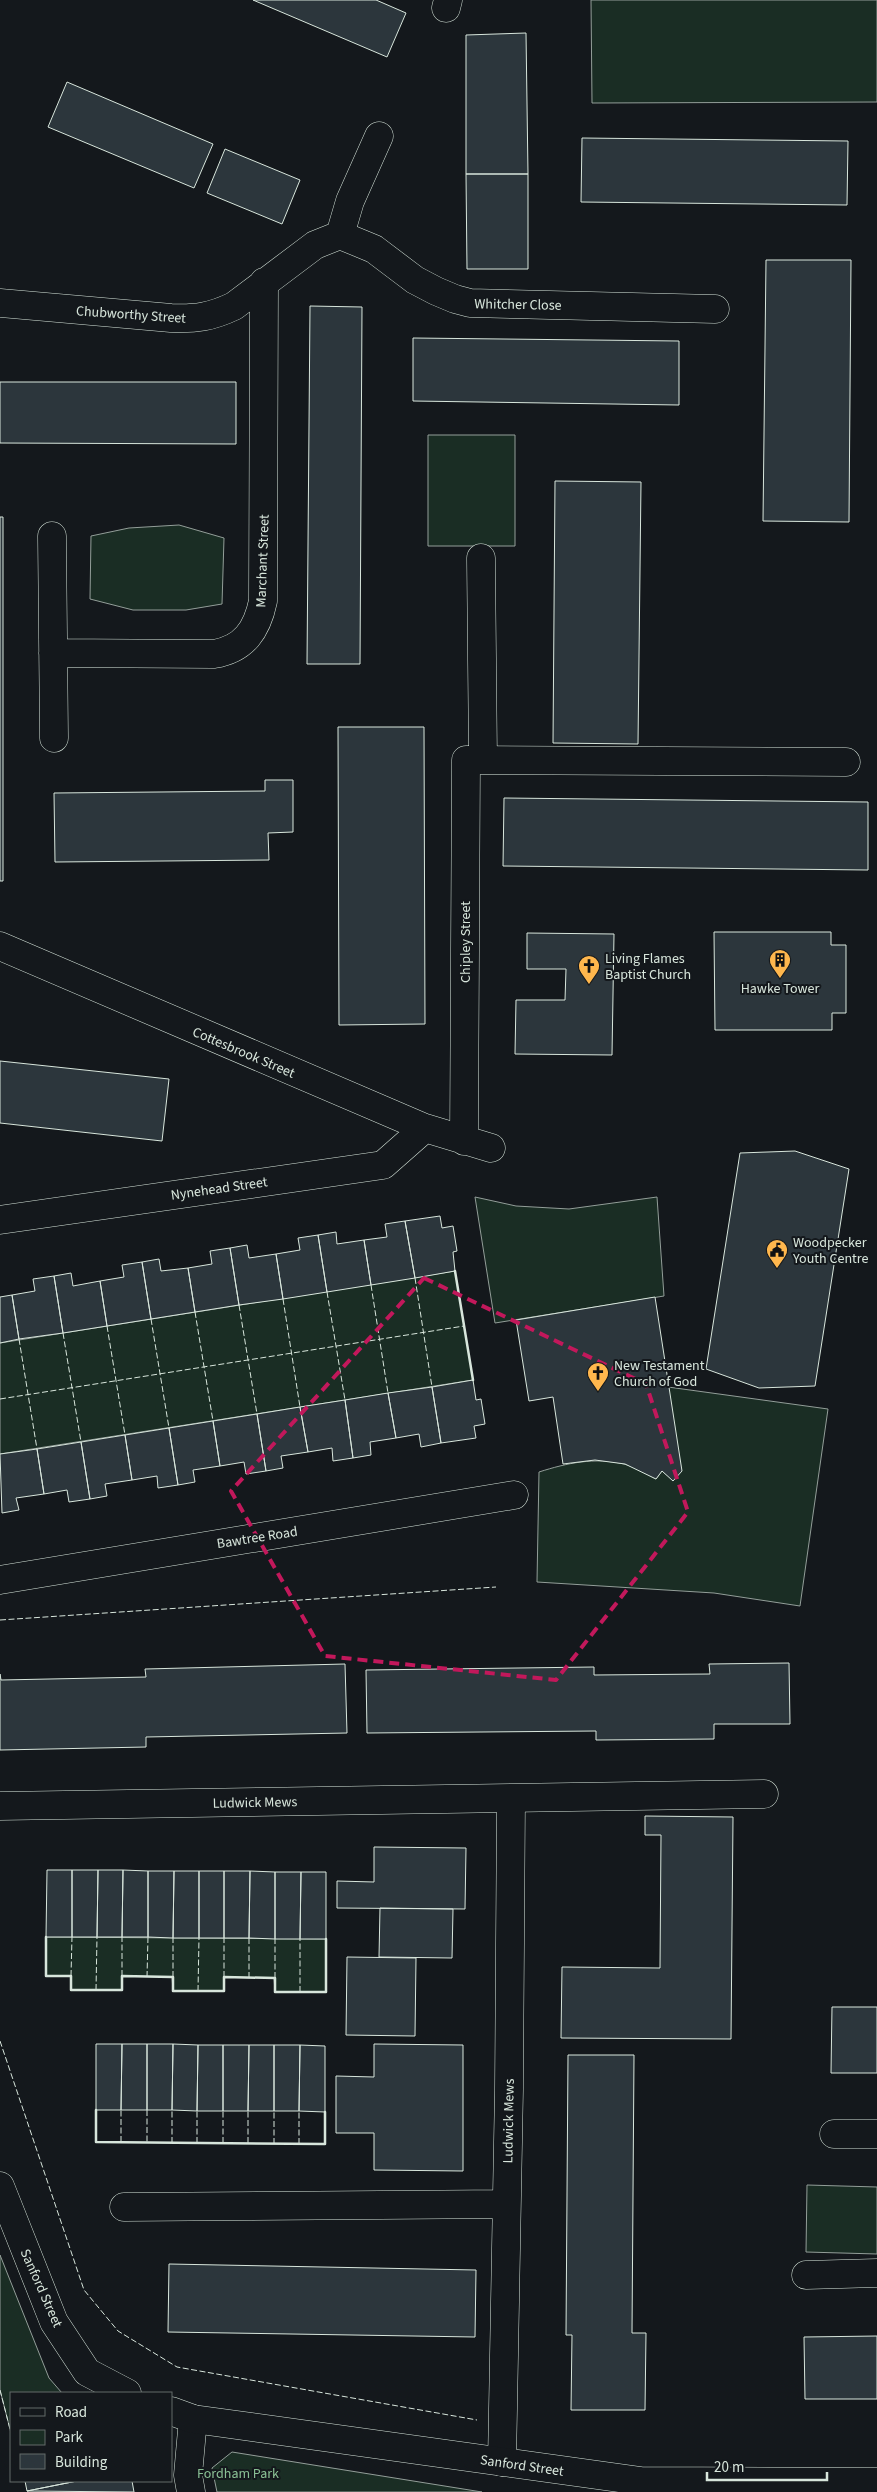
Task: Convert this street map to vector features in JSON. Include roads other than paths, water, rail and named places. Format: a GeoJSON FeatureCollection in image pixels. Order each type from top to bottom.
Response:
{"type":"FeatureCollection","features":[{"type":"Feature","properties":{"kind":"street"},"geometry":{"type":"LineString","coordinates":[[340,235],[350,201],[379,136]]}},
{"type":"Feature","properties":{"kind":"street","name":"Chubworthy Street"},"geometry":{"type":"LineString","coordinates":[[0,303],[199,319],[234,306],[315,245],[340,235]]}},
{"type":"Feature","properties":{"kind":"street","name":"Whitcher Close"},"geometry":{"type":"LineString","coordinates":[[340,235],[374,249],[415,280],[436,291],[455,300],[470,303],[715,309]]}},
{"type":"Feature","properties":{"kind":"street","name":"Marchant Street"},"geometry":{"type":"LineString","coordinates":[[53,653],[214,654],[238,646],[255,628],[263,601],[264,282]]}},
{"type":"Feature","properties":{"kind":"street"},"geometry":{"type":"LineString","coordinates":[[52,536],[54,738]]}},
{"type":"Feature","properties":{"kind":"street"},"geometry":{"type":"LineString","coordinates":[[481,558],[483,760]]}},
{"type":"Feature","properties":{"kind":"street","name":"Chipley Street"},"geometry":{"type":"LineString","coordinates":[[464,1142],[466,760],[846,762]]}},
{"type":"Feature","properties":{"kind":"street","name":"Cottesbrook Street"},"geometry":{"type":"LineString","coordinates":[[0,946],[425,1128],[464,1142],[491,1148]]}},
{"type":"Feature","properties":{"kind":"street","name":"Nynehead Street"},"geometry":{"type":"LineString","coordinates":[[0,1220],[383,1165],[425,1128]]}},
{"type":"Feature","properties":{"kind":"street","name":"Bawtree Road"},"geometry":{"type":"LineString","coordinates":[[0,1580],[514,1495]]}},
{"type":"Feature","properties":{"kind":"street","name":"Ludwick Mews"},"geometry":{"type":"LineString","coordinates":[[0,1806],[764,1794]]}},
{"type":"Feature","properties":{"kind":"street","name":"Ludwick Mews"},"geometry":{"type":"LineString","coordinates":[[502,2462],[511,1798]]}},
{"type":"Feature","properties":{"kind":"street"},"geometry":{"type":"LineString","coordinates":[[834,2134],[877,2134]]}},
{"type":"Feature","properties":{"kind":"street","name":"Sanford Street"},"geometry":{"type":"LineString","coordinates":[[0,2186],[54,2322],[87,2372],[125,2392]]}},
{"type":"Feature","properties":{"kind":"street"},"geometry":{"type":"LineString","coordinates":[[124,2207],[506,2204]]}},
{"type":"Feature","properties":{"kind":"street"},"geometry":{"type":"LineString","coordinates":[[806,2275],[877,2274]]}},
{"type":"Feature","properties":{"kind":"street"},"geometry":{"type":"LineString","coordinates":[[182,2415],[188,2475],[192,2492]]}},
{"type":"Feature","properties":{"kind":"street","name":"Sanford Street"},"geometry":{"type":"LineString","coordinates":[[182,2415],[641,2481],[716,2487],[877,2482]]}},
{"type":"Feature","properties":{"kind":"place","name":"Hawke Tower"},"geometry":{"type":"Point","coordinates":[780,979]}},
{"type":"Feature","properties":{"kind":"place","name":"Living Flames Baptist Church"},"geometry":{"type":"Point","coordinates":[589,985]}},
{"type":"Feature","properties":{"kind":"place","name":"Woodpecker Youth Centre"},"geometry":{"type":"Point","coordinates":[777,1269]}},
{"type":"Feature","properties":{"kind":"place","name":"New Testament Church of God"},"geometry":{"type":"Point","coordinates":[598,1392]}},
{"type":"Feature","properties":{"kind":"park label","name":"Fordham Park"},"geometry":{"type":"Point","coordinates":[238,2473]}}]}
